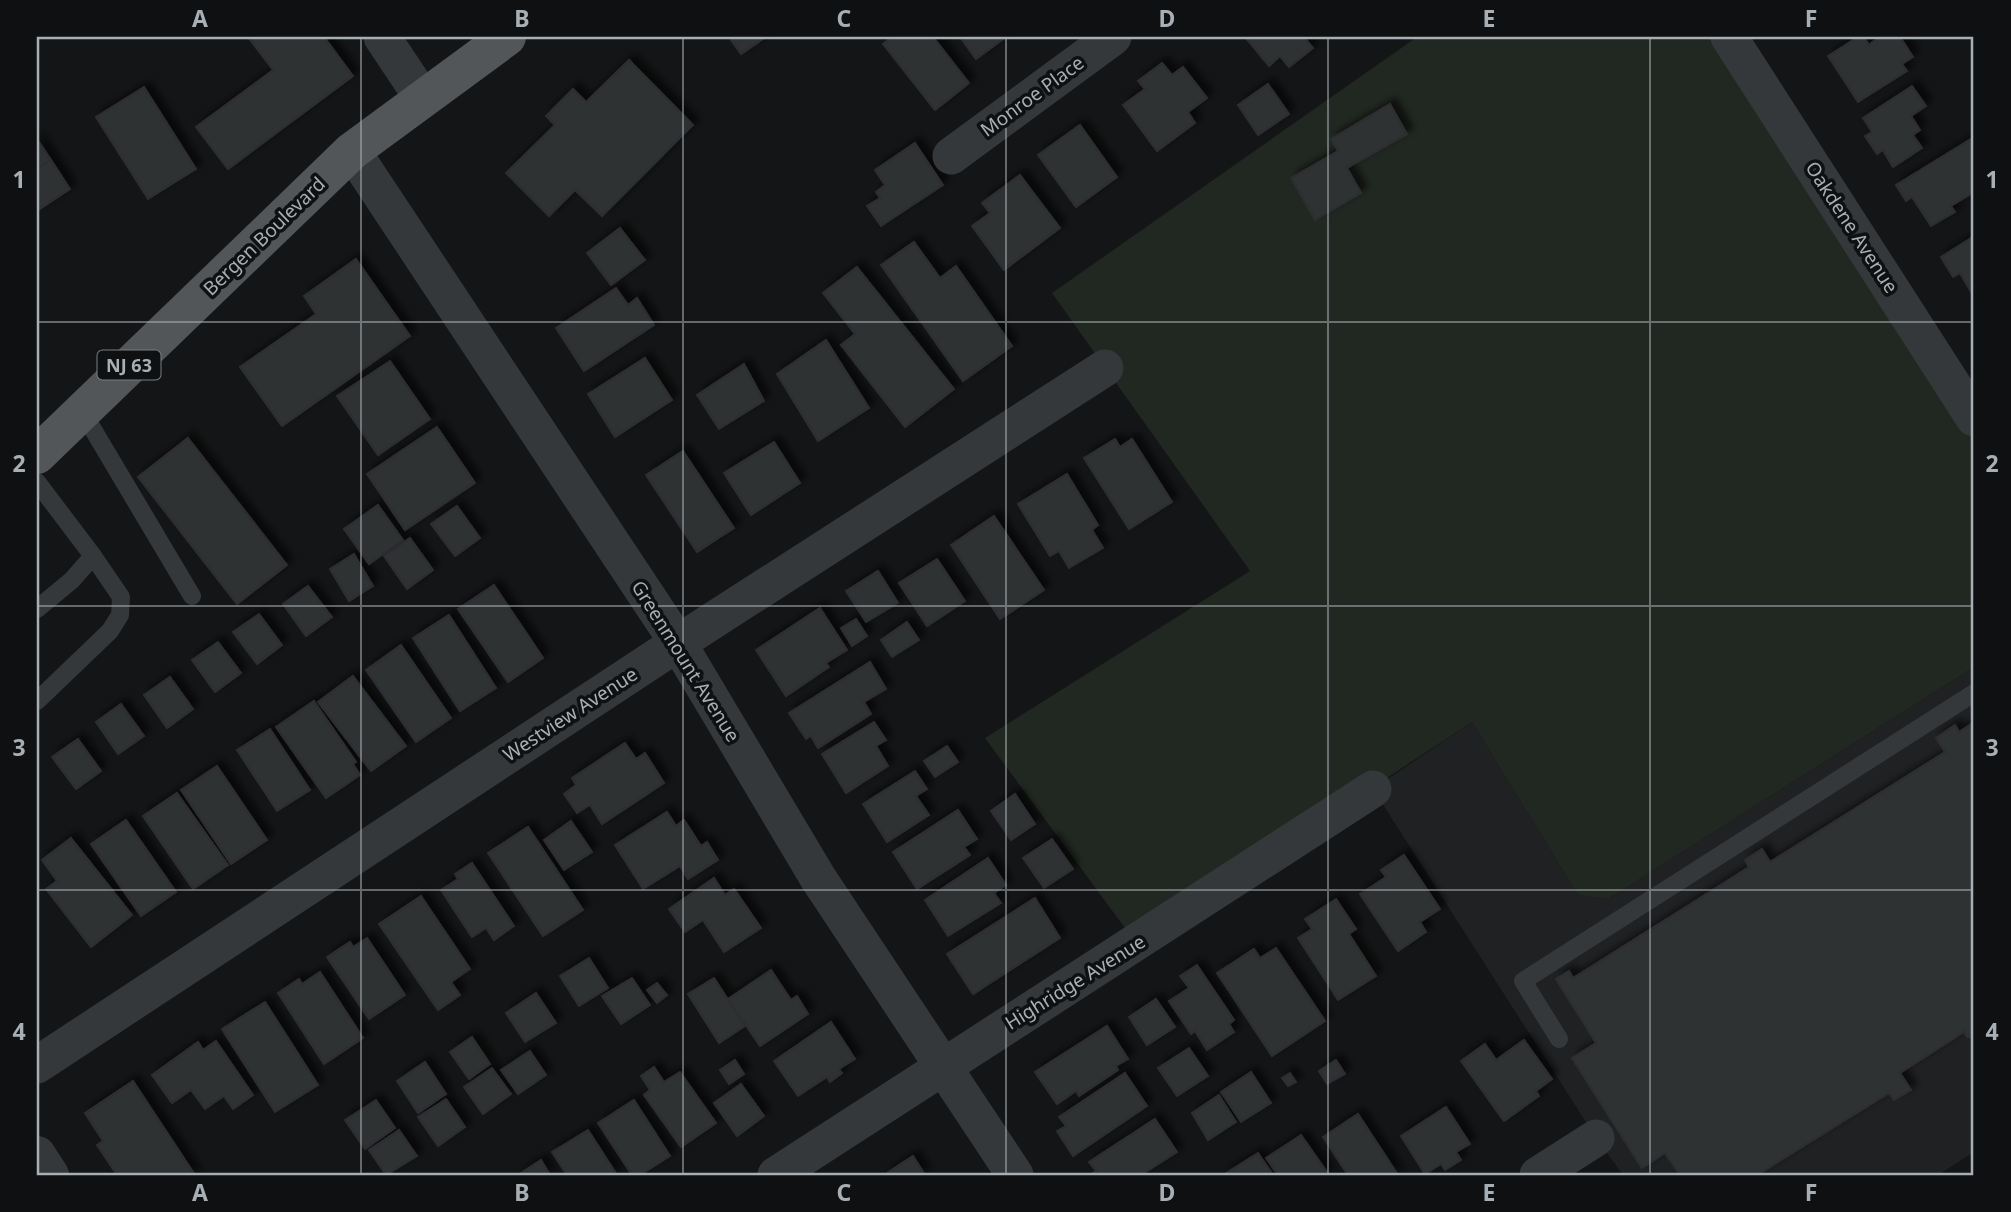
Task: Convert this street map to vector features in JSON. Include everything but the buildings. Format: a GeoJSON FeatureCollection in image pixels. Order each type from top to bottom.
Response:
{"type":"FeatureCollection","features":[{"type":"Feature","properties":{"kind":"main road","name":"Bergen Boulevard"},"geometry":{"type":"LineString","coordinates":[[37,455],[352,151],[507,37]]}},
{"type":"Feature","properties":{"kind":"street"},"geometry":{"type":"LineString","coordinates":[[382,37],[422,97]]}},
{"type":"Feature","properties":{"kind":"street","name":"Monroe Place"},"geometry":{"type":"LineString","coordinates":[[951,156],[1113,37]]}},
{"type":"Feature","properties":{"kind":"street","name":"Oakdene Avenue"},"geometry":{"type":"LineString","coordinates":[[1729,37],[1974,418]]}},
{"type":"Feature","properties":{"kind":"street","name":"Greenmount Avenue"},"geometry":{"type":"LineString","coordinates":[[352,151],[678,643],[818,878],[1015,1175]]}},
{"type":"Feature","properties":{"kind":"street","name":"Westview Avenue"},"geometry":{"type":"LineString","coordinates":[[37,1065],[678,643],[1105,368]]}},
{"type":"Feature","properties":{"kind":"street","name":"Highridge Avenue"},"geometry":{"type":"LineString","coordinates":[[776,1175],[1373,789]]}},
{"type":"Feature","properties":{"kind":"street"},"geometry":{"type":"LineString","coordinates":[[1538,1175],[1596,1138]]}},
{"type":"Feature","properties":{"kind":"street"},"geometry":{"type":"LineString","coordinates":[[37,1155],[50,1175]]}},
{"type":"Feature","properties":{"kind":"lane"},"geometry":{"type":"LineString","coordinates":[[82,411],[192,596]]}},
{"type":"Feature","properties":{"kind":"lane"},"geometry":{"type":"LineString","coordinates":[[37,482],[121,597],[120,615],[110,631],[37,701]]}},
{"type":"Feature","properties":{"kind":"lane"},"geometry":{"type":"LineString","coordinates":[[37,609],[72,580],[93,556]]}},
{"type":"Feature","properties":{"kind":"lane"},"geometry":{"type":"LineString","coordinates":[[1559,1039],[1523,981],[1974,693]]}},
{"type":"Feature","properties":{"kind":"shaded area"},"geometry":{"type":"Polygon","coordinates":[[[1417,37],[1729,37],[1974,418],[1974,667],[1608,899],[1578,895],[1472,722],[1136,943],[985,738],[1250,571],[1052,293],[1417,37]]]}},
{"type":"Feature","properties":{"kind":"shaded area"},"geometry":{"type":"Polygon","coordinates":[[[1974,667],[1974,1152],[1938,1175],[1623,1175],[1596,1138],[1373,789],[1472,722],[1578,895],[1608,899],[1974,667]]]}}]}
